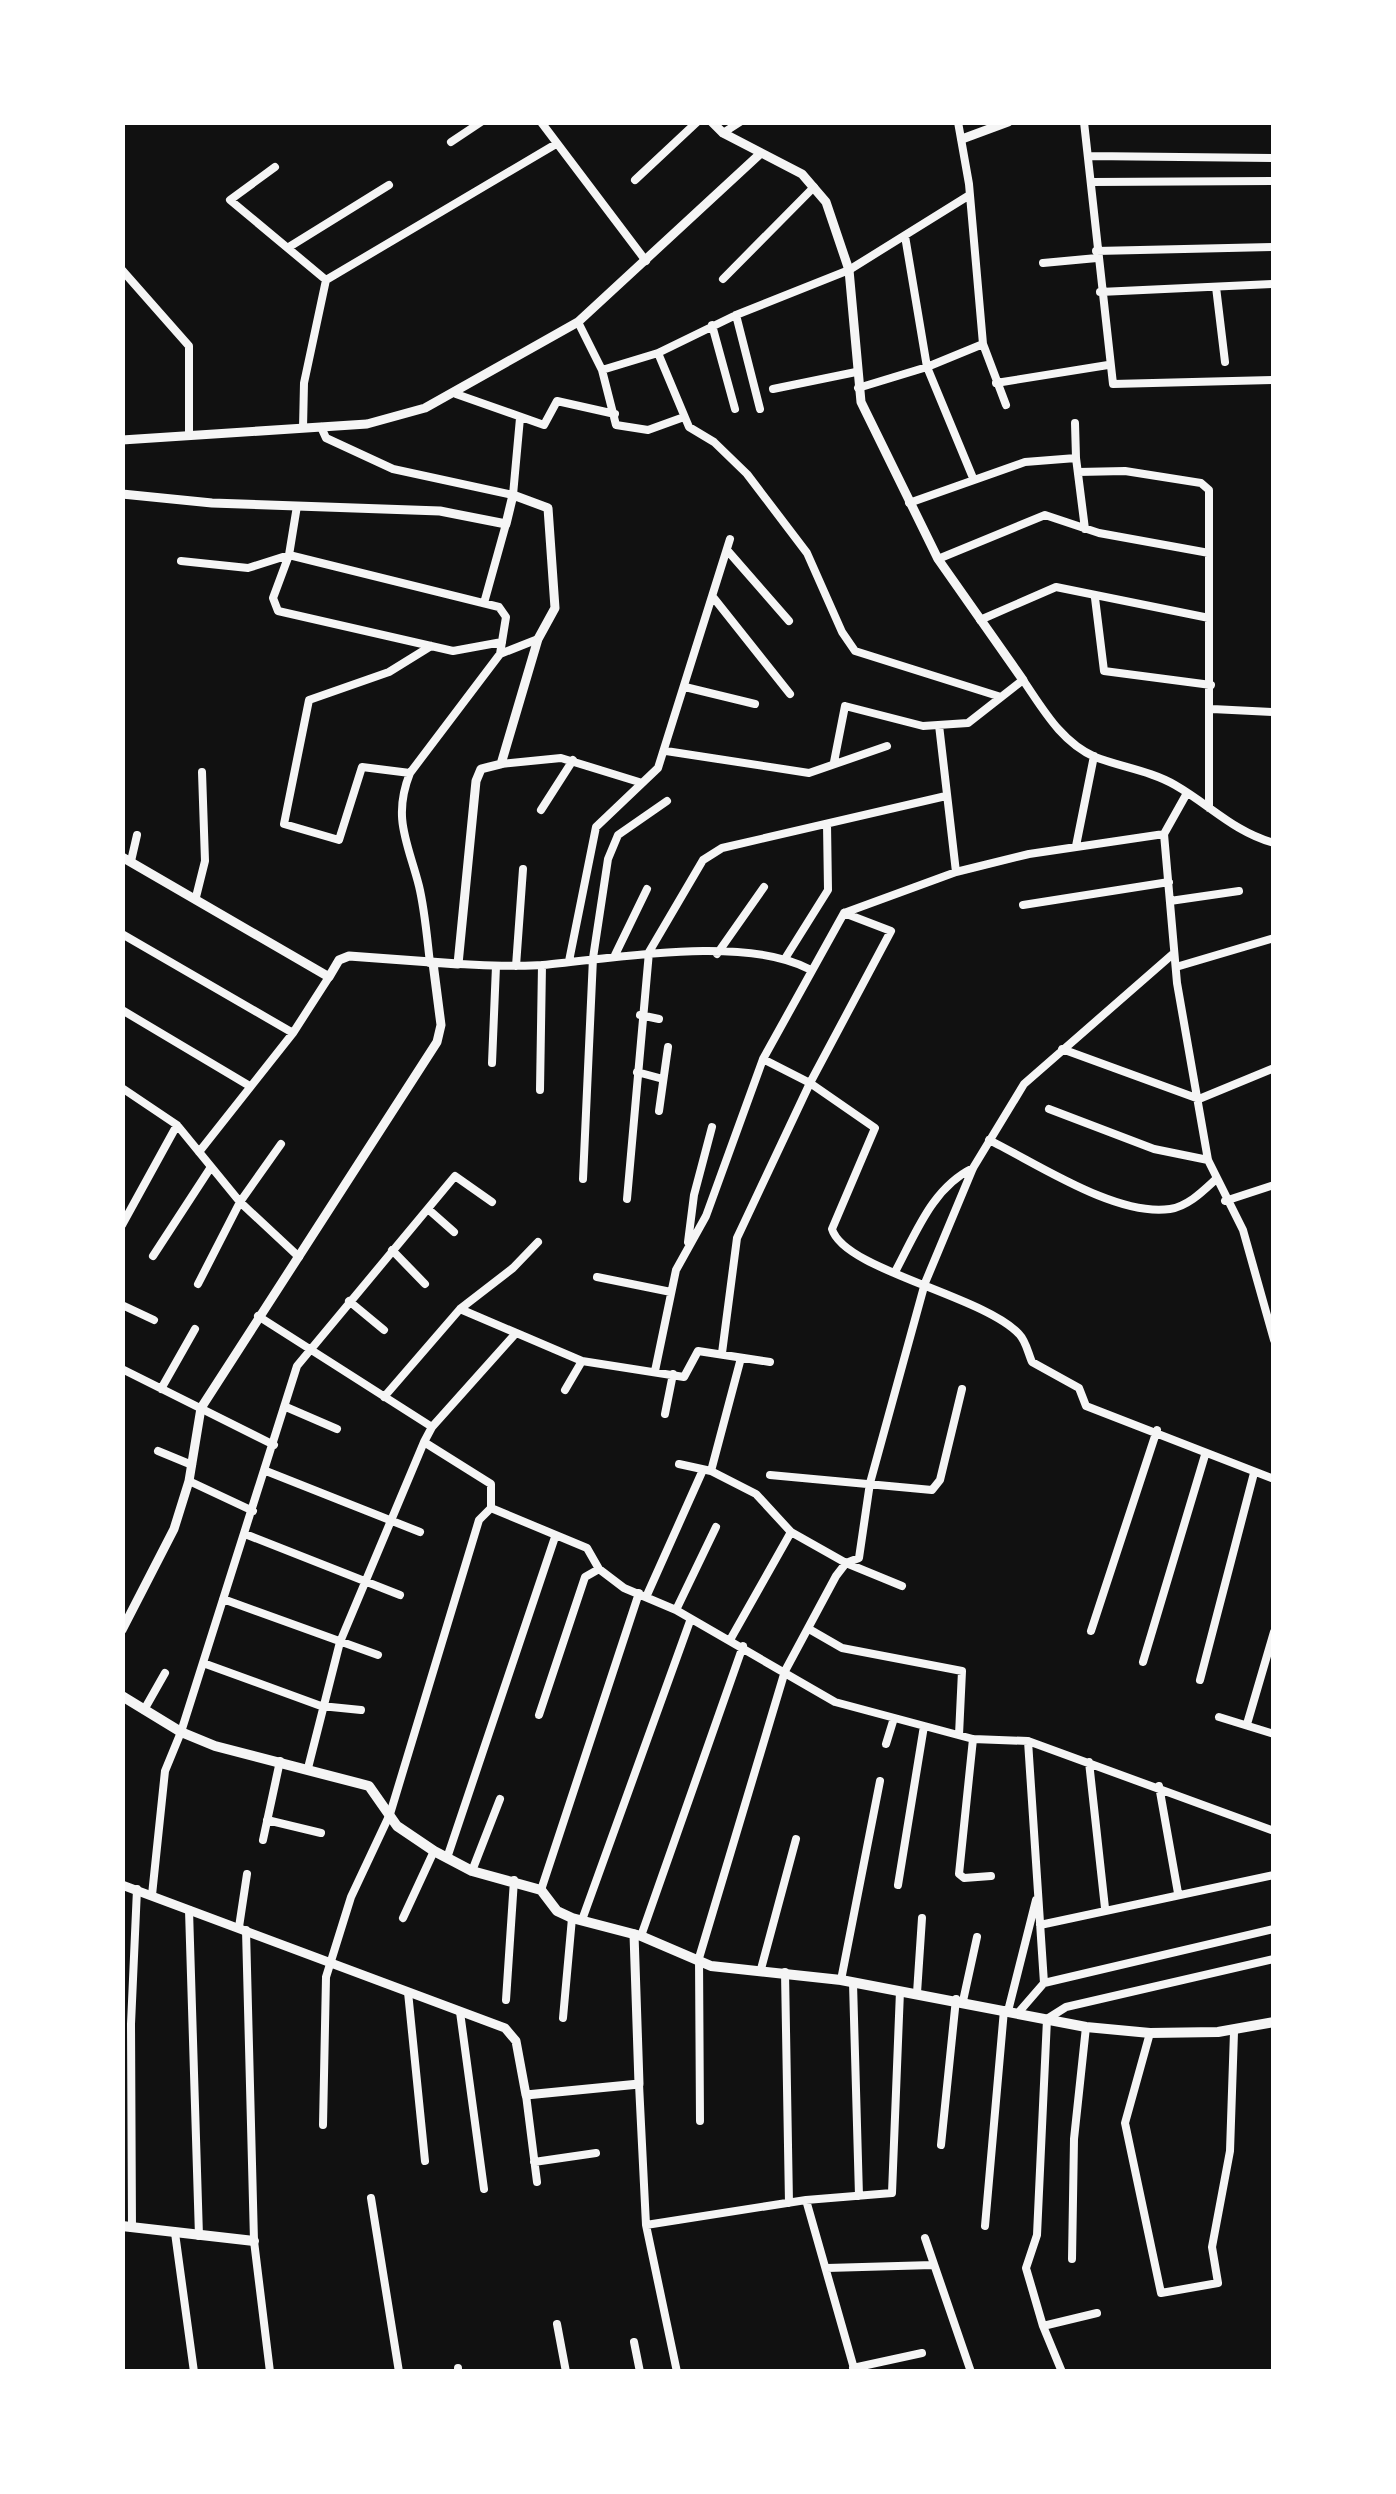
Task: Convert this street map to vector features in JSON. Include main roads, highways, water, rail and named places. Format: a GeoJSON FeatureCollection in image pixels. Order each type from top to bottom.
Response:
{"type":"FeatureCollection","features":[{"type":"Feature","properties":{"kind":"main road"},"geometry":{"type":"LineString","coordinates":[[122,1696],[182,1732],[368,1786],[397,1826],[446,1858],[472,1871],[541,1890],[557,1911],[638,1935],[711,1966],[841,1980],[1086,2027],[1150,2033],[1234,2032],[1274,2022]]}},
{"type":"Feature","properties":{"kind":"main road"},"geometry":{"type":"LineString","coordinates":[[127,2227],[254,2242]]}}]}
